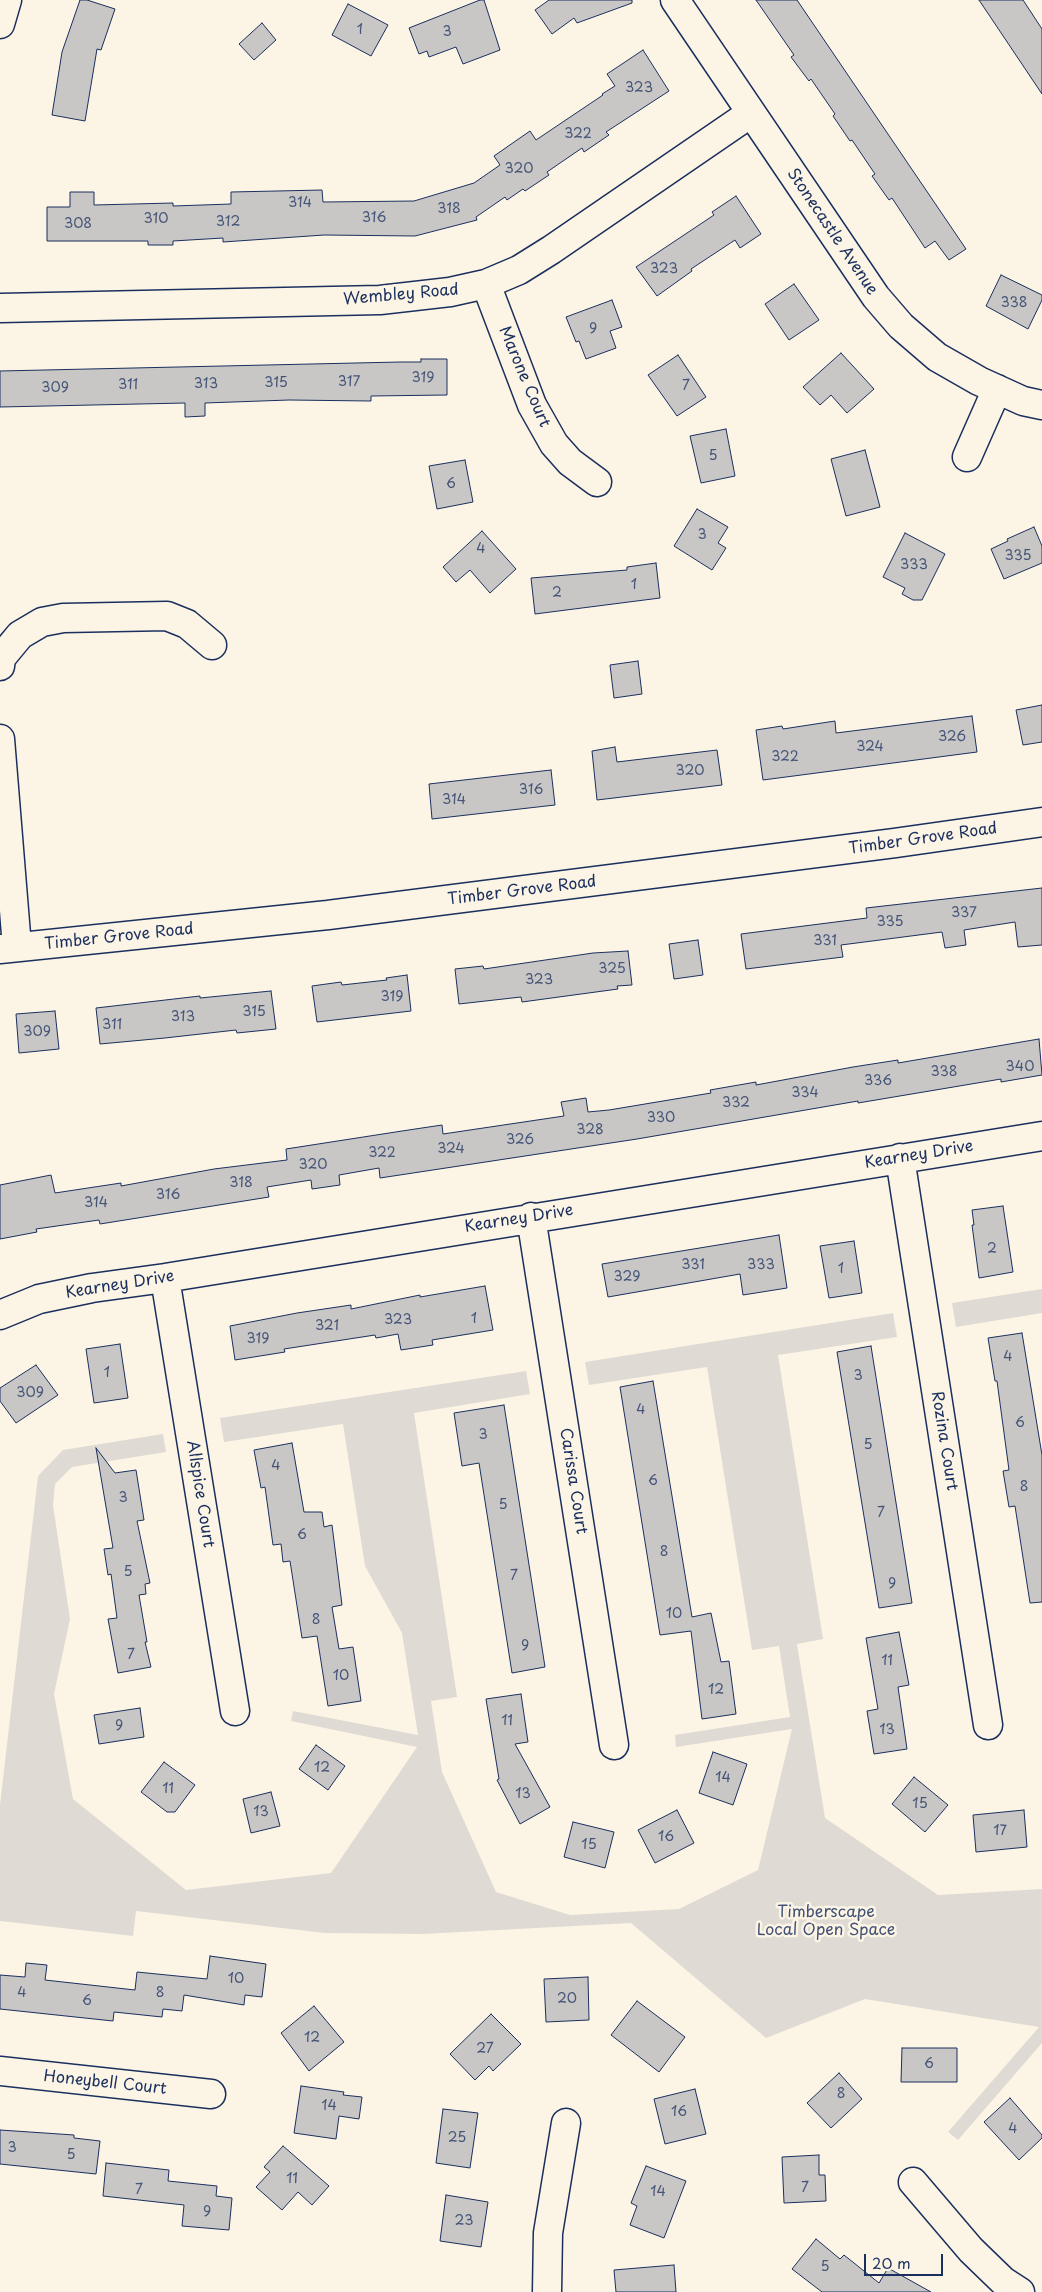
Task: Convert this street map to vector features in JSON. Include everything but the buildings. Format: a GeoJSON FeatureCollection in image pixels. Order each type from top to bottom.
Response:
{"type":"FeatureCollection","features":[{"type":"Feature","properties":{"kind":"street"},"geometry":{"type":"LineString","coordinates":[[0,24],[7,0]]}},
{"type":"Feature","properties":{"kind":"street","name":"Stonecastle Avenue"},"geometry":{"type":"LineString","coordinates":[[675,0],[876,297],[901,326],[938,356],[980,381],[1023,401],[1042,405]]}},
{"type":"Feature","properties":{"kind":"street","name":"Wembley Road"},"geometry":{"type":"LineString","coordinates":[[0,308],[380,300],[450,292],[486,284],[519,270],[552,250],[751,113]]}},
{"type":"Feature","properties":{"kind":"street","name":"Marone Court"},"geometry":{"type":"LineString","coordinates":[[486,284],[532,405],[554,444],[570,462],[597,482]]}},
{"type":"Feature","properties":{"kind":"street"},"geometry":{"type":"LineString","coordinates":[[967,457],[997,389]]}},
{"type":"Feature","properties":{"kind":"street"},"geometry":{"type":"LineString","coordinates":[[0,666],[1,658],[20,635],[42,622],[63,618],[167,616],[187,624],[212,646]]}},
{"type":"Feature","properties":{"kind":"street"},"geometry":{"type":"LineString","coordinates":[[0,738],[9,948]]}},
{"type":"Feature","properties":{"kind":"street","name":"Timber Grove Road"},"geometry":{"type":"LineString","coordinates":[[9,948],[328,915],[895,844],[1042,822]]}},
{"type":"Feature","properties":{"kind":"street","name":"Kearney Drive"},"geometry":{"type":"LineString","coordinates":[[0,1315],[39,1299],[83,1290],[1042,1136]]}},
{"type":"Feature","properties":{"kind":"street","name":"Rozina Court"},"geometry":{"type":"LineString","coordinates":[[900,1158],[988,1725]]}},
{"type":"Feature","properties":{"kind":"street","name":"Carissa Court"},"geometry":{"type":"LineString","coordinates":[[531,1217],[614,1745]]}},
{"type":"Feature","properties":{"kind":"street","name":"Allspice Court"},"geometry":{"type":"LineString","coordinates":[[165,1278],[235,1711]]}},
{"type":"Feature","properties":{"kind":"street","name":"Honeybell Court"},"geometry":{"type":"LineString","coordinates":[[0,2071],[211,2094]]}},
{"type":"Feature","properties":{"kind":"street"},"geometry":{"type":"LineString","coordinates":[[547,2292],[548,2233],[566,2123]]}},
{"type":"Feature","properties":{"kind":"street"},"geometry":{"type":"LineString","coordinates":[[912,2182],[970,2250],[1003,2281],[1020,2292]]}},
{"type":"Feature","properties":{"kind":"green space"},"geometry":{"type":"Polygon","coordinates":[[[1042,1289],[1042,1313],[956,1327],[952,1303],[1042,1289]]]}},
{"type":"Feature","properties":{"kind":"green space","name":"Timberscape Local Open Space"},"geometry":{"type":"Polygon","coordinates":[[[893,1313],[897,1337],[778,1355],[823,1639],[797,1644],[825,1818],[938,1895],[1042,1889],[1042,2043],[958,2140],[948,2132],[1039,2027],[865,1999],[766,2038],[631,1923],[423,1934],[325,1933],[136,1911],[133,1936],[0,1921],[0,1805],[38,1476],[63,1450],[163,1434],[166,1452],[72,1467],[55,1484],[53,1505],[70,1619],[54,1694],[73,1799],[186,1890],[331,1873],[417,1747],[291,1721],[293,1711],[418,1735],[402,1633],[365,1566],[343,1424],[224,1442],[220,1418],[526,1371],[530,1394],[414,1413],[457,1697],[431,1701],[442,1772],[496,1892],[570,1915],[679,1909],[758,1870],[792,1729],[676,1747],[675,1735],[790,1717],[779,1646],[752,1650],[707,1367],[589,1385],[585,1362],[893,1313]]]}}]}
